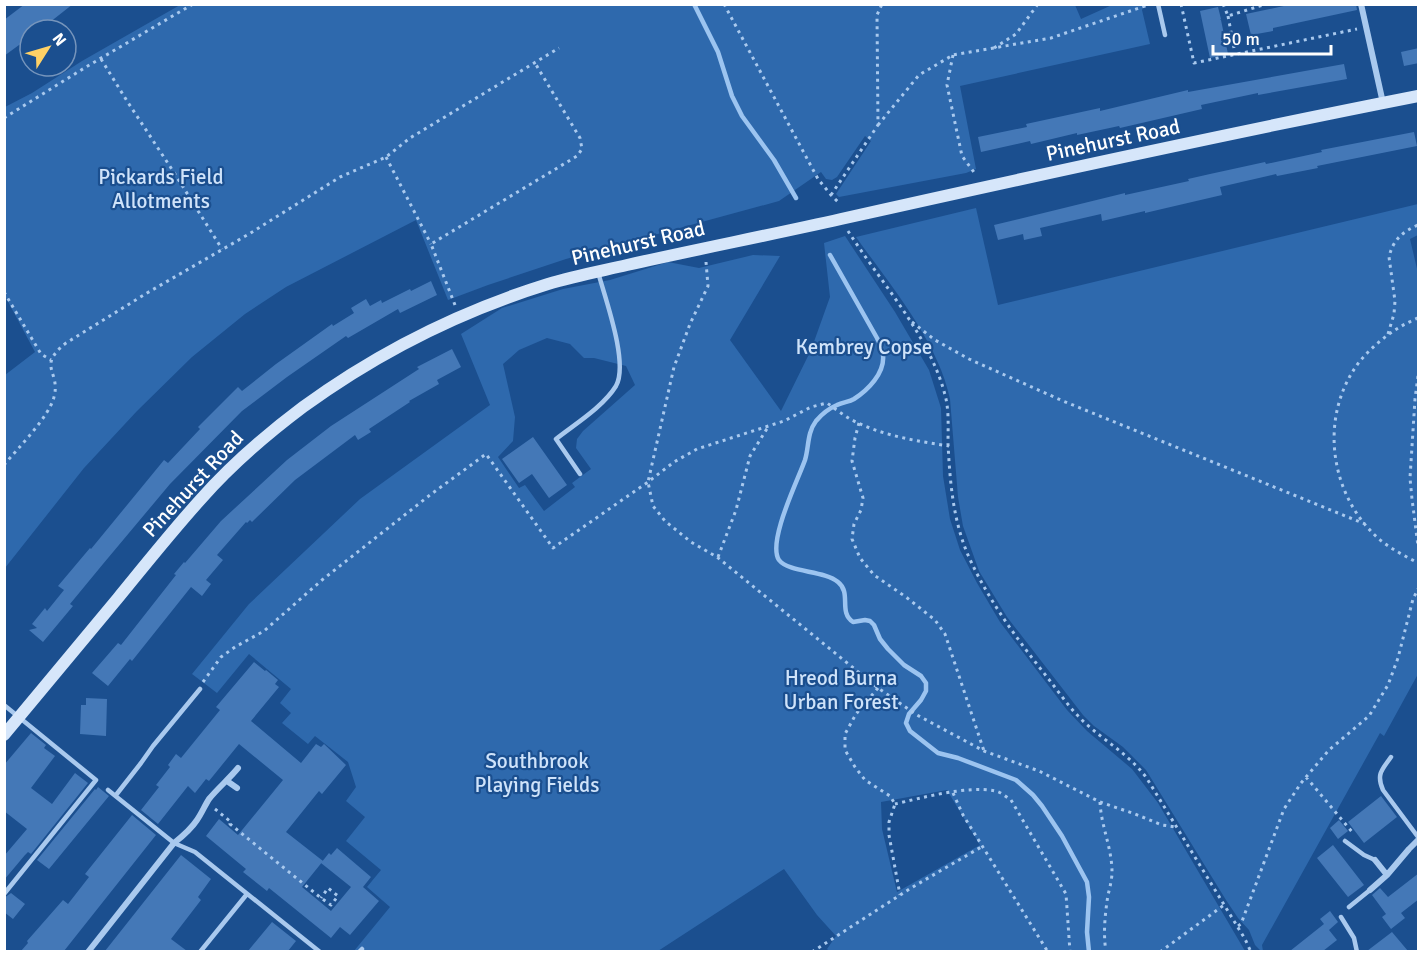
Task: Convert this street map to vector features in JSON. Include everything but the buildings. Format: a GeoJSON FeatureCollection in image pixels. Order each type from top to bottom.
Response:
{"type":"FeatureCollection","features":[{"type":"Feature","properties":{"kind":"street"},"geometry":{"type":"LineString","coordinates":[[1361,4],[1383,103]]}},
{"type":"Feature","properties":{"kind":"street","name":"Pinehurst Road"},"geometry":{"type":"LineString","coordinates":[[4,735],[189,512],[251,449],[332,387],[383,355],[459,317],[550,283],[985,186],[1419,96]]}},
{"type":"Feature","properties":{"kind":"street"},"geometry":{"type":"LineString","coordinates":[[88,951],[174,843],[197,820],[217,789],[238,768]]}},
{"type":"Feature","properties":{"kind":"street"},"geometry":{"type":"LineString","coordinates":[[227,781],[237,788]]}},
{"type":"Feature","properties":{"kind":"street"},"geometry":{"type":"LineString","coordinates":[[1370,890],[1387,875],[1419,838]]}},
{"type":"Feature","properties":{"kind":"street"},"geometry":{"type":"LineString","coordinates":[[1375,860],[1387,875]]}},
{"type":"Feature","properties":{"kind":"lane"},"geometry":{"type":"LineString","coordinates":[[1158,4],[1165,35]]}},
{"type":"Feature","properties":{"kind":"lane"},"geometry":{"type":"LineString","coordinates":[[580,474],[556,439],[597,408],[616,386],[620,373],[619,349],[598,272]]}},
{"type":"Feature","properties":{"kind":"lane"},"geometry":{"type":"LineString","coordinates":[[116,795],[200,689]]}},
{"type":"Feature","properties":{"kind":"lane"},"geometry":{"type":"LineString","coordinates":[[4,705],[96,780],[4,894]]}},
{"type":"Feature","properties":{"kind":"lane"},"geometry":{"type":"LineString","coordinates":[[1391,757],[1380,774],[1380,783],[1419,838]]}},
{"type":"Feature","properties":{"kind":"lane"},"geometry":{"type":"LineString","coordinates":[[108,790],[174,843],[195,852],[320,951]]}},
{"type":"Feature","properties":{"kind":"lane"},"geometry":{"type":"LineString","coordinates":[[1345,841],[1375,860]]}},
{"type":"Feature","properties":{"kind":"lane"},"geometry":{"type":"LineString","coordinates":[[1349,907],[1370,890]]}},
{"type":"Feature","properties":{"kind":"lane"},"geometry":{"type":"LineString","coordinates":[[200,951],[247,894]]}},
{"type":"Feature","properties":{"kind":"lane"},"geometry":{"type":"LineString","coordinates":[[1341,917],[1356,943],[1357,951]]}},
{"type":"Feature","properties":{"kind":"path"},"geometry":{"type":"LineString","coordinates":[[4,118],[193,4]]}},
{"type":"Feature","properties":{"kind":"path"},"geometry":{"type":"LineString","coordinates":[[724,4],[818,178],[842,206],[847,229],[910,321],[932,358],[947,402],[953,500],[960,533],[969,556],[1001,617],[1075,712],[1138,767],[1154,788],[1251,951]]}},
{"type":"Feature","properties":{"kind":"path"},"geometry":{"type":"LineString","coordinates":[[878,125],[877,15],[882,4]]}},
{"type":"Feature","properties":{"kind":"path"},"geometry":{"type":"LineString","coordinates":[[993,49],[1016,34],[1038,4]]}},
{"type":"Feature","properties":{"kind":"path"},"geometry":{"type":"LineString","coordinates":[[831,195],[878,125],[919,75],[953,55],[1051,38],[1147,4]]}},
{"type":"Feature","properties":{"kind":"path"},"geometry":{"type":"LineString","coordinates":[[1181,4],[1194,63],[1366,28]]}},
{"type":"Feature","properties":{"kind":"path"},"geometry":{"type":"LineString","coordinates":[[1222,4],[1228,16],[1234,48]]}},
{"type":"Feature","properties":{"kind":"path"},"geometry":{"type":"LineString","coordinates":[[1228,16],[1266,4]]}},
{"type":"Feature","properties":{"kind":"path"},"geometry":{"type":"LineString","coordinates":[[4,465],[51,407],[55,394],[51,360],[58,349],[340,177],[386,157],[410,138],[559,48]]}},
{"type":"Feature","properties":{"kind":"path"},"geometry":{"type":"LineString","coordinates":[[953,55],[947,85],[962,156],[985,186]]}},
{"type":"Feature","properties":{"kind":"path"},"geometry":{"type":"LineString","coordinates":[[101,58],[126,101],[222,249]]}},
{"type":"Feature","properties":{"kind":"path"},"geometry":{"type":"LineString","coordinates":[[430,244],[577,156],[582,149],[580,138],[535,63]]}},
{"type":"Feature","properties":{"kind":"path"},"geometry":{"type":"LineString","coordinates":[[386,157],[430,244],[459,317]]}},
{"type":"Feature","properties":{"kind":"path"},"geometry":{"type":"LineString","coordinates":[[1387,335],[1395,308],[1390,252],[1401,235],[1419,225]]}},
{"type":"Feature","properties":{"kind":"path"},"geometry":{"type":"LineString","coordinates":[[705,248],[708,286],[690,324],[674,367],[648,482],[653,506],[665,521],[691,542],[717,557],[878,688],[917,715],[984,751],[1039,771],[1100,802],[1162,825],[1177,827]]}},
{"type":"Feature","properties":{"kind":"path"},"geometry":{"type":"LineString","coordinates":[[4,292],[41,354],[51,360]]}},
{"type":"Feature","properties":{"kind":"path"},"geometry":{"type":"LineString","coordinates":[[1419,318],[1387,335],[1360,361],[1343,392],[1335,428],[1334,453],[1339,477],[1349,500],[1365,524],[1387,545],[1419,563]]}},
{"type":"Feature","properties":{"kind":"path"},"geometry":{"type":"LineString","coordinates":[[910,321],[935,340],[969,359],[1042,392],[1365,524]]}},
{"type":"Feature","properties":{"kind":"path"},"geometry":{"type":"LineString","coordinates":[[1419,376],[1415,399],[1410,478],[1419,546]]}},
{"type":"Feature","properties":{"kind":"path"},"geometry":{"type":"LineString","coordinates":[[200,689],[221,657],[264,631],[331,573],[486,454],[553,548],[674,462],[697,449],[784,421],[811,407],[827,403],[873,430],[915,441],[949,446]]}},
{"type":"Feature","properties":{"kind":"path"},"geometry":{"type":"LineString","coordinates":[[859,423],[852,461],[863,498],[861,510],[854,524],[852,539],[860,558],[874,575],[935,620],[945,634],[984,751]]}},
{"type":"Feature","properties":{"kind":"path"},"geometry":{"type":"LineString","coordinates":[[717,557],[736,510],[750,456],[769,425]]}},
{"type":"Feature","properties":{"kind":"path"},"geometry":{"type":"LineString","coordinates":[[1237,926],[1241,924],[1279,819],[1289,801],[1329,750],[1364,722],[1379,703],[1393,675],[1413,598],[1419,589]]}},
{"type":"Feature","properties":{"kind":"path"},"geometry":{"type":"LineString","coordinates":[[878,688],[856,714],[845,734],[845,750],[865,780],[890,796],[895,804],[889,835],[900,895]]}},
{"type":"Feature","properties":{"kind":"path"},"geometry":{"type":"LineString","coordinates":[[1306,777],[1353,834]]}},
{"type":"Feature","properties":{"kind":"path"},"geometry":{"type":"LineString","coordinates":[[895,804],[978,789],[997,791],[1011,800],[1066,894],[1070,951]]}},
{"type":"Feature","properties":{"kind":"path"},"geometry":{"type":"LineString","coordinates":[[953,793],[963,815],[1048,951]]}},
{"type":"Feature","properties":{"kind":"path"},"geometry":{"type":"LineString","coordinates":[[207,802],[231,822],[230,824],[321,897],[331,905],[338,896],[328,888],[321,897]]}},
{"type":"Feature","properties":{"kind":"path"},"geometry":{"type":"LineString","coordinates":[[1100,802],[1100,816],[1110,851],[1112,873],[1106,912],[1104,942],[1106,951]]}},
{"type":"Feature","properties":{"kind":"path"},"geometry":{"type":"LineString","coordinates":[[812,951],[983,846]]}},
{"type":"Feature","properties":{"kind":"path"},"geometry":{"type":"LineString","coordinates":[[1160,951],[1224,905]]}},
{"type":"Feature","properties":{"kind":"green space","name":"Pickards Field Allotments"},"geometry":{"type":"Polygon","coordinates":[[[180,5],[1075,5],[1081,19],[1112,5],[1144,5],[1142,10],[1150,44],[960,86],[976,169],[966,173],[839,197],[836,194],[871,141],[865,136],[837,177],[832,180],[826,179],[821,172],[779,201],[566,259],[448,300],[416,220],[286,287],[245,314],[192,357],[84,468],[5,568],[5,375],[35,352],[5,296],[5,107],[55,78],[78,78],[78,64],[180,5]]]}},
{"type":"Feature","properties":{"kind":"green space"},"geometry":{"type":"Polygon","coordinates":[[[1418,204],[1418,235],[1410,239],[1418,273],[1418,674],[1384,736],[1380,733],[1262,945],[1263,951],[1261,951],[1255,945],[1249,930],[1226,900],[1146,770],[1123,747],[1083,715],[1007,617],[979,571],[963,526],[958,497],[950,399],[944,377],[911,314],[856,237],[976,208],[998,305],[1418,204]]]}},
{"type":"Feature","properties":{"kind":"green space"},"geometry":{"type":"Polygon","coordinates":[[[845,236],[895,312],[929,370],[941,408],[943,476],[950,519],[960,550],[1000,622],[1067,710],[1087,731],[1132,769],[1158,803],[1245,951],[829,951],[827,949],[836,936],[817,915],[784,869],[658,951],[354,951],[390,907],[367,887],[381,870],[346,841],[365,817],[346,801],[356,787],[348,762],[315,736],[308,744],[282,723],[291,713],[280,703],[291,689],[249,654],[217,693],[192,674],[249,604],[360,499],[490,405],[461,334],[502,308],[563,289],[610,280],[668,262],[699,268],[753,255],[780,256],[730,340],[781,411],[811,350],[830,297],[824,243],[845,236]],[[547,338],[519,350],[503,364],[515,417],[513,441],[498,457],[519,488],[525,485],[544,511],[575,487],[572,483],[591,469],[576,448],[577,439],[635,385],[626,366],[594,358],[584,358],[570,344],[547,338]],[[947,790],[881,802],[882,829],[897,892],[980,845],[947,790]]]}},
{"type":"Feature","properties":{"kind":"waterway"},"geometry":{"type":"LineString","coordinates":[[694,4],[718,52],[732,96],[742,116],[774,160],[796,198]]}},
{"type":"Feature","properties":{"kind":"waterway"},"geometry":{"type":"LineString","coordinates":[[830,255],[879,342],[883,362],[878,374],[865,391],[854,399],[829,410],[813,426],[805,460],[780,526],[776,551],[779,560],[790,567],[824,575],[838,582],[844,591],[845,608],[849,618],[853,622],[870,621],[888,649],[904,665],[921,676],[926,683],[926,691],[909,714],[906,723],[910,731],[938,753],[958,758],[1016,780],[1042,806],[1062,836],[1087,882],[1089,952]]}},
{"type":"Feature","properties":{"kind":"park label","name":"Kembrey Copse"},"geometry":{"type":"Point","coordinates":[864,347]}},
{"type":"Feature","properties":{"kind":"park label","name":"Hreod Burna Urban Forest"},"geometry":{"type":"Point","coordinates":[841,690]}},
{"type":"Feature","properties":{"kind":"park label","name":"Southbrook Playing Fields"},"geometry":{"type":"Point","coordinates":[537,773]}}]}
